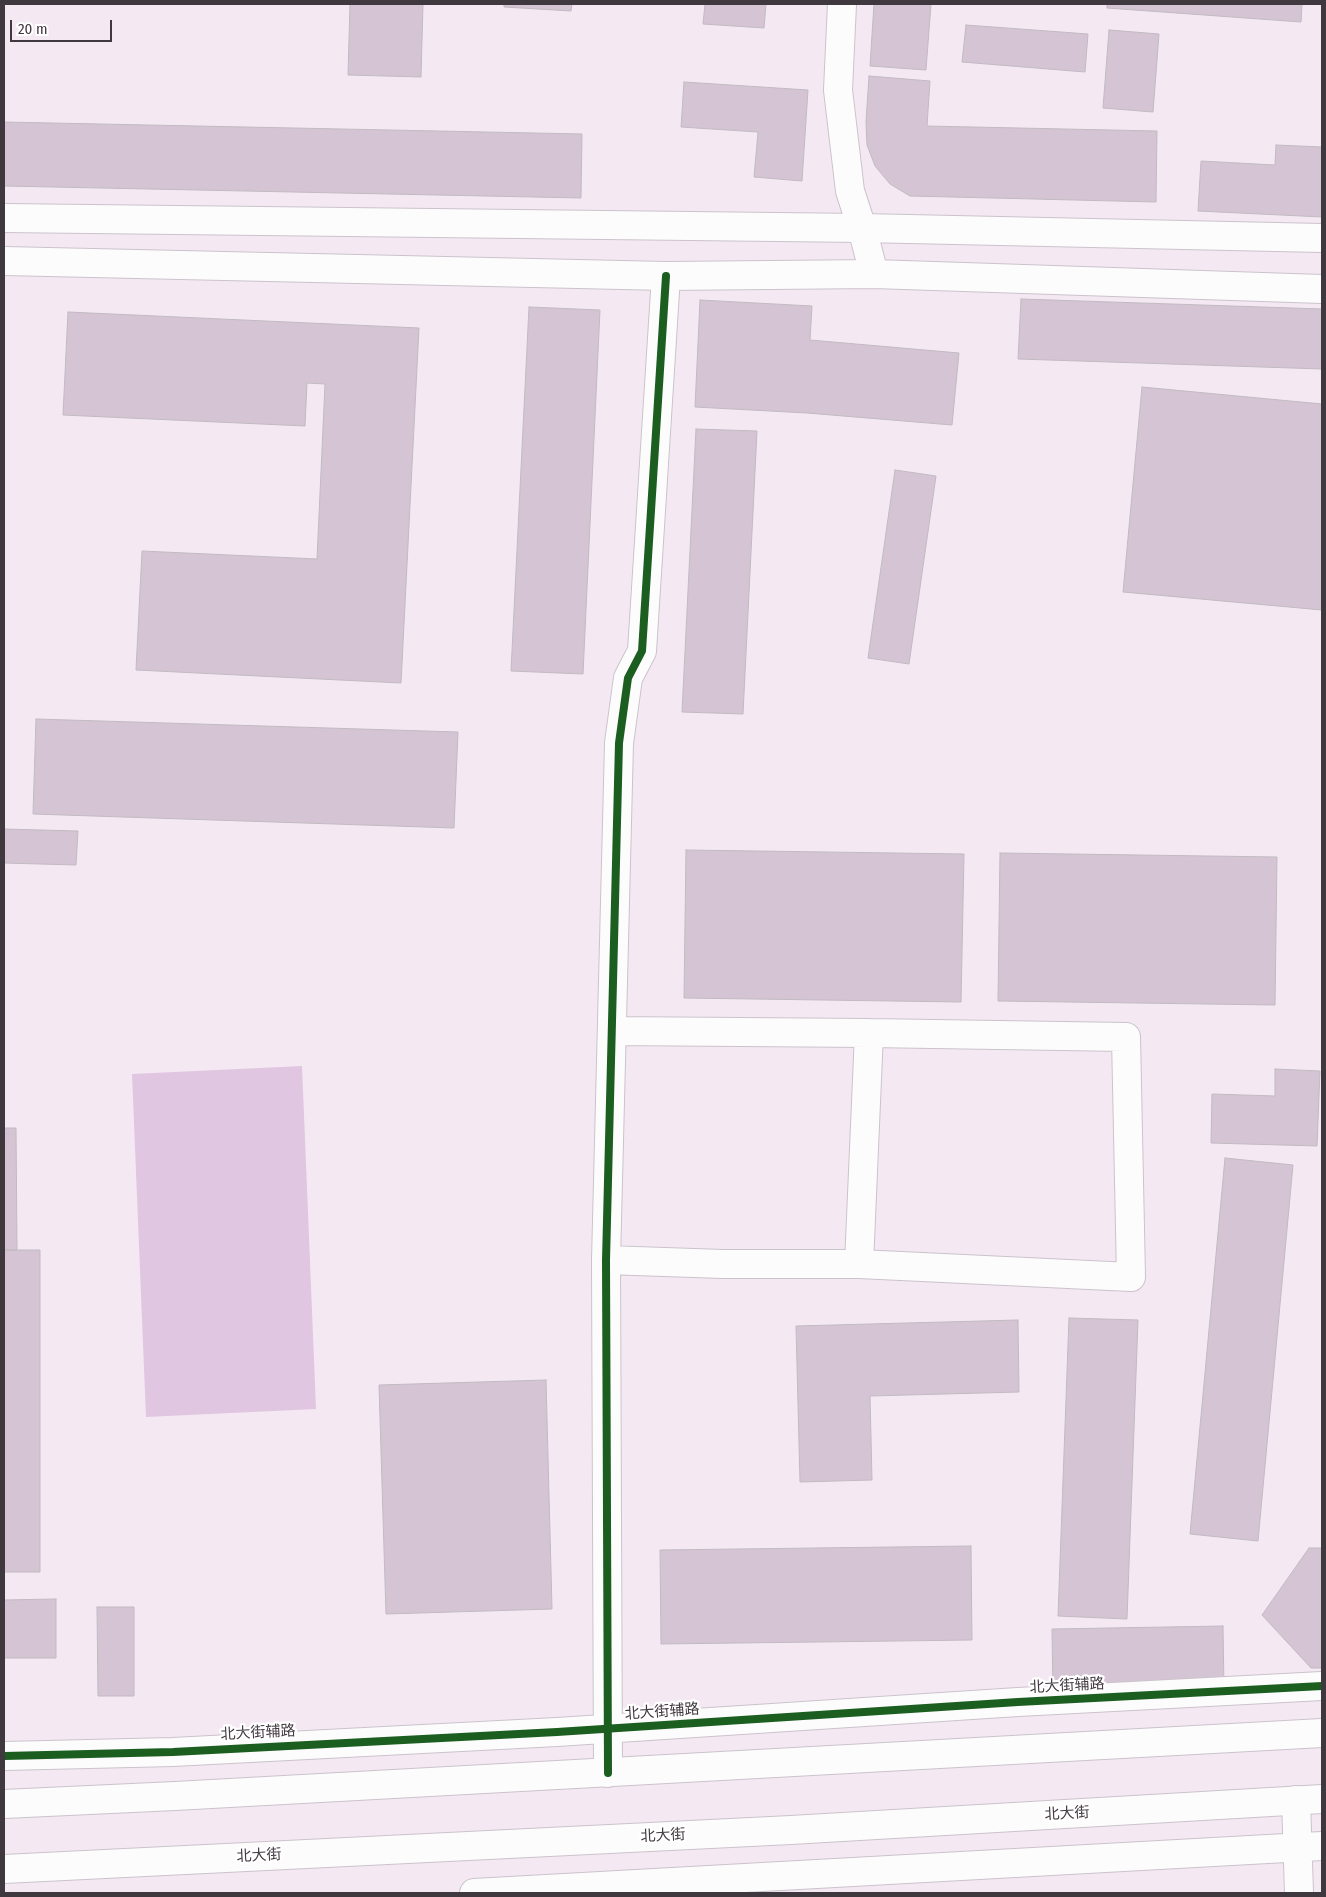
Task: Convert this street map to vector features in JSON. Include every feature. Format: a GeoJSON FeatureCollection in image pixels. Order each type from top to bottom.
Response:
{"type":"FeatureCollection","features":[{"type":"Feature","properties":{"kind":"street"},"geometry":{"type":"LineString","coordinates":[[842,4],[838,90],[850,190],[874,274]]}},
{"type":"Feature","properties":{"kind":"street"},"geometry":{"type":"LineString","coordinates":[[4,218],[862,228],[1322,238]]}},
{"type":"Feature","properties":{"kind":"street"},"geometry":{"type":"LineString","coordinates":[[4,261],[666,276],[874,274],[1322,289]]}},
{"type":"Feature","properties":{"kind":"street"},"geometry":{"type":"LineString","coordinates":[[608,1773],[606,1260],[619,743],[628,678],[642,651],[666,276]]}},
{"type":"Feature","properties":{"kind":"street"},"geometry":{"type":"LineString","coordinates":[[606,1260],[722,1264],[859,1264],[1131,1277],[1126,1037],[612,1031]]}},
{"type":"Feature","properties":{"kind":"street"},"geometry":{"type":"LineString","coordinates":[[859,1264],[869,1033]]}},
{"type":"Feature","properties":{"kind":"street","name":"北大街辅路"},"geometry":{"type":"LineString","coordinates":[[4,1756],[173,1752],[608,1729],[1018,1702],[1322,1686]]}},
{"type":"Feature","properties":{"kind":"street"},"geometry":{"type":"LineString","coordinates":[[4,1804],[608,1773],[1322,1733]]}},
{"type":"Feature","properties":{"kind":"street"},"geometry":{"type":"LineString","coordinates":[[1299,1893],[1310,1846],[1309,1799]]}},
{"type":"Feature","properties":{"kind":"street","name":"北大街"},"geometry":{"type":"LineString","coordinates":[[4,1869],[792,1830],[1309,1799]]}},
{"type":"Feature","properties":{"kind":"street"},"geometry":{"type":"LineString","coordinates":[[474,1893],[1310,1846]]}},
{"type":"Feature","properties":{"kind":"shaded area"},"geometry":{"type":"Polygon","coordinates":[[[302,1066],[316,1409],[146,1417],[132,1074],[302,1066]]]}},
{"type":"Feature","properties":{"kind":"building"},"geometry":{"type":"Polygon","coordinates":[[[350,4],[423,4],[421,77],[348,75],[350,4]]]}},
{"type":"Feature","properties":{"kind":"building"},"geometry":{"type":"Polygon","coordinates":[[[504,4],[572,4],[571,11],[504,7],[504,4]]]}},
{"type":"Feature","properties":{"kind":"building"},"geometry":{"type":"Polygon","coordinates":[[[705,4],[766,4],[764,28],[703,24],[705,4]]]}},
{"type":"Feature","properties":{"kind":"building"},"geometry":{"type":"Polygon","coordinates":[[[874,4],[931,4],[926,70],[870,66],[874,4]]]}},
{"type":"Feature","properties":{"kind":"building"},"geometry":{"type":"Polygon","coordinates":[[[1107,4],[1302,4],[1301,22],[1107,8],[1107,4]]]}},
{"type":"Feature","properties":{"kind":"building"},"geometry":{"type":"Polygon","coordinates":[[[966,25],[1088,34],[1085,72],[962,62],[966,25]]]}},
{"type":"Feature","properties":{"kind":"building"},"geometry":{"type":"Polygon","coordinates":[[[1109,30],[1159,34],[1153,112],[1103,108],[1109,30]]]}},
{"type":"Feature","properties":{"kind":"building"},"geometry":{"type":"Polygon","coordinates":[[[869,76],[930,81],[927,126],[1157,131],[1156,202],[910,196],[890,184],[875,166],[867,145],[866,122],[869,76]]]}},
{"type":"Feature","properties":{"kind":"building"},"geometry":{"type":"Polygon","coordinates":[[[684,82],[808,90],[802,181],[754,177],[758,132],[681,127],[684,82]]]}},
{"type":"Feature","properties":{"kind":"building"},"geometry":{"type":"Polygon","coordinates":[[[4,122],[582,134],[581,198],[4,186],[4,122]]]}},
{"type":"Feature","properties":{"kind":"building"},"geometry":{"type":"Polygon","coordinates":[[[1276,145],[1322,147],[1322,217],[1198,211],[1201,161],[1275,165],[1276,145]]]}},
{"type":"Feature","properties":{"kind":"building"},"geometry":{"type":"Polygon","coordinates":[[[1021,299],[1322,309],[1322,369],[1018,359],[1021,299]]]}},
{"type":"Feature","properties":{"kind":"building"},"geometry":{"type":"Polygon","coordinates":[[[700,300],[812,306],[810,340],[959,353],[952,425],[807,413],[695,407],[700,300]]]}},
{"type":"Feature","properties":{"kind":"building"},"geometry":{"type":"Polygon","coordinates":[[[529,307],[600,310],[583,674],[511,671],[529,307]]]}},
{"type":"Feature","properties":{"kind":"building"},"geometry":{"type":"Polygon","coordinates":[[[68,312],[419,328],[401,683],[136,670],[142,551],[317,559],[325,384],[307,383],[305,426],[63,415],[68,312]]]}},
{"type":"Feature","properties":{"kind":"building"},"geometry":{"type":"Polygon","coordinates":[[[1142,387],[1322,404],[1322,610],[1123,592],[1142,387]]]}},
{"type":"Feature","properties":{"kind":"building"},"geometry":{"type":"Polygon","coordinates":[[[696,429],[757,431],[743,714],[682,712],[696,429]]]}},
{"type":"Feature","properties":{"kind":"building"},"geometry":{"type":"Polygon","coordinates":[[[895,470],[936,476],[909,664],[868,658],[895,470]]]}},
{"type":"Feature","properties":{"kind":"building"},"geometry":{"type":"Polygon","coordinates":[[[36,719],[458,732],[454,828],[33,814],[36,719]]]}},
{"type":"Feature","properties":{"kind":"building"},"geometry":{"type":"Polygon","coordinates":[[[4,829],[78,831],[76,865],[4,863],[4,829]]]}},
{"type":"Feature","properties":{"kind":"building"},"geometry":{"type":"Polygon","coordinates":[[[686,850],[964,854],[961,1002],[684,998],[686,850]]]}},
{"type":"Feature","properties":{"kind":"building"},"geometry":{"type":"Polygon","coordinates":[[[1000,853],[1277,857],[1275,1005],[998,1001],[1000,853]]]}},
{"type":"Feature","properties":{"kind":"building"},"geometry":{"type":"Polygon","coordinates":[[[1275,1069],[1320,1071],[1317,1146],[1211,1143],[1212,1094],[1275,1096],[1275,1069]]]}},
{"type":"Feature","properties":{"kind":"building"},"geometry":{"type":"Polygon","coordinates":[[[4,1128],[16,1128],[17,1250],[4,1250],[4,1128]]]}},
{"type":"Feature","properties":{"kind":"building"},"geometry":{"type":"Polygon","coordinates":[[[1225,1158],[1293,1165],[1258,1541],[1190,1534],[1225,1158]]]}},
{"type":"Feature","properties":{"kind":"building"},"geometry":{"type":"Polygon","coordinates":[[[4,1250],[40,1250],[40,1572],[4,1572],[4,1250]]]}},
{"type":"Feature","properties":{"kind":"building"},"geometry":{"type":"Polygon","coordinates":[[[1069,1318],[1138,1320],[1127,1619],[1058,1616],[1069,1318]]]}},
{"type":"Feature","properties":{"kind":"building"},"geometry":{"type":"Polygon","coordinates":[[[1018,1320],[1019,1392],[870,1396],[872,1480],[800,1482],[796,1326],[1018,1320]]]}},
{"type":"Feature","properties":{"kind":"building"},"geometry":{"type":"Polygon","coordinates":[[[546,1380],[552,1609],[386,1614],[379,1385],[546,1380]]]}},
{"type":"Feature","properties":{"kind":"building"},"geometry":{"type":"Polygon","coordinates":[[[971,1546],[972,1640],[661,1644],[660,1550],[971,1546]]]}},
{"type":"Feature","properties":{"kind":"building"},"geometry":{"type":"Polygon","coordinates":[[[1309,1548],[1322,1548],[1322,1668],[1311,1668],[1262,1615],[1309,1548]]]}},
{"type":"Feature","properties":{"kind":"building"},"geometry":{"type":"Polygon","coordinates":[[[56,1599],[56,1658],[4,1658],[4,1600],[56,1599]]]}},
{"type":"Feature","properties":{"kind":"building"},"geometry":{"type":"Polygon","coordinates":[[[97,1607],[134,1607],[134,1696],[98,1696],[97,1607]]]}},
{"type":"Feature","properties":{"kind":"building"},"geometry":{"type":"Polygon","coordinates":[[[1223,1626],[1224,1689],[1053,1691],[1052,1629],[1223,1626]]]}},
{"type":"Feature","properties":{"kind":"cycle path"},"geometry":{"type":"LineString","coordinates":[[608,1773],[606,1260],[619,743],[628,678],[642,651],[666,276]]}},
{"type":"Feature","properties":{"kind":"cycle path"},"geometry":{"type":"LineString","coordinates":[[4,1756],[173,1752],[557,1732],[1018,1702],[1322,1686]]}}]}
